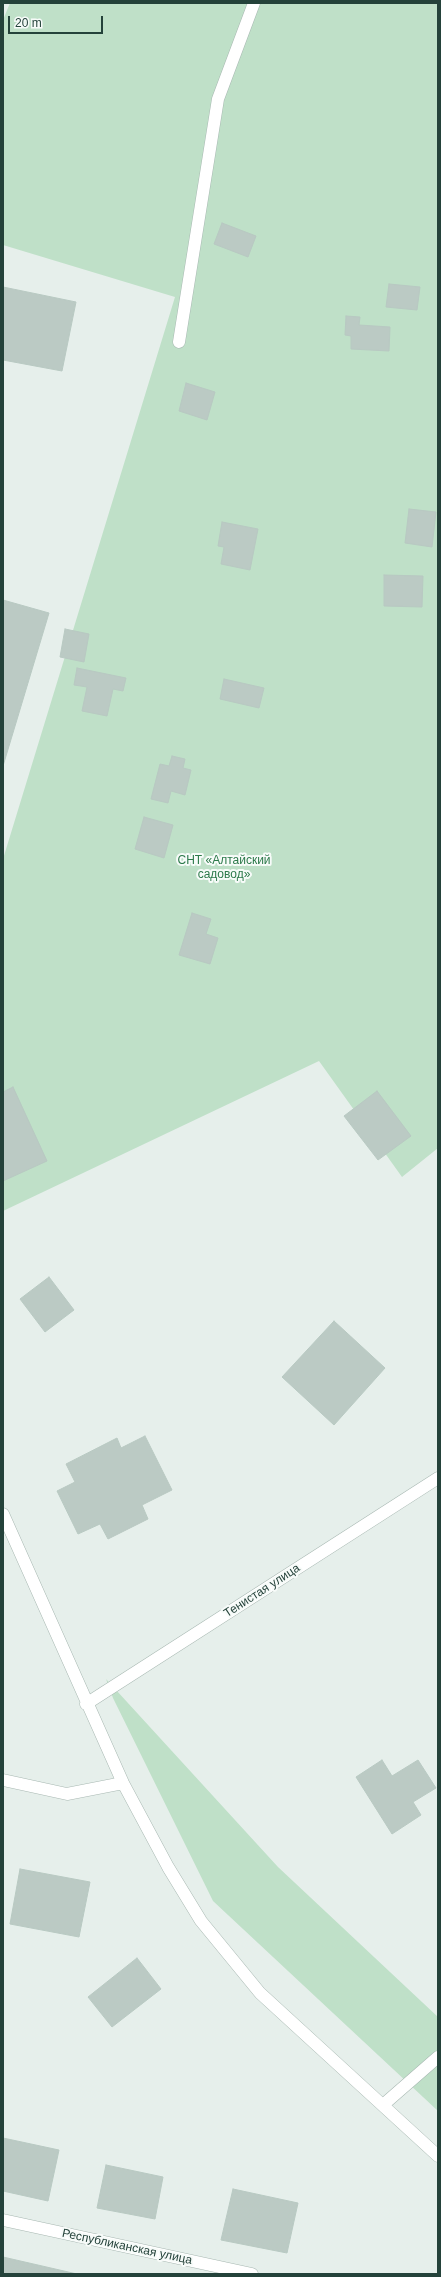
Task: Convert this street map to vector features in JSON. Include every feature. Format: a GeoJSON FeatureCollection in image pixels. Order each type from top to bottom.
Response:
{"type":"FeatureCollection","features":[{"type":"Feature","properties":{"kind":"street"},"geometry":{"type":"LineString","coordinates":[[179,342],[218,99],[254,3]]}},
{"type":"Feature","properties":{"kind":"street","name":"Тенистая улица"},"geometry":{"type":"LineString","coordinates":[[86,1704],[438,1478]]}},
{"type":"Feature","properties":{"kind":"street"},"geometry":{"type":"LineString","coordinates":[[3,1514],[86,1704],[123,1784],[168,1867],[201,1922],[260,1993],[438,2156]]}},
{"type":"Feature","properties":{"kind":"street"},"geometry":{"type":"LineString","coordinates":[[3,1780],[67,1794],[123,1784]]}},
{"type":"Feature","properties":{"kind":"street"},"geometry":{"type":"LineString","coordinates":[[383,2105],[438,2057]]}},
{"type":"Feature","properties":{"kind":"street","name":"Республиканская улица"},"geometry":{"type":"LineString","coordinates":[[3,2220],[252,2274]]}},
{"type":"Feature","properties":{"kind":"green space","name":"СНТ «Алтайский садовод»"},"geometry":{"type":"Polygon","coordinates":[[[10,3],[438,3],[438,1148],[402,1177],[319,1061],[3,1211],[3,859],[175,297],[3,245],[3,20],[10,3]]]}},
{"type":"Feature","properties":{"kind":"green space"},"geometry":{"type":"Polygon","coordinates":[[[106,1679],[278,1867],[438,2017],[438,2111],[213,1901],[113,1698],[106,1679]]]}},
{"type":"Feature","properties":{"kind":"building"},"geometry":{"type":"Polygon","coordinates":[[[222,223],[256,236],[248,257],[214,244],[222,223]]]}},
{"type":"Feature","properties":{"kind":"building"},"geometry":{"type":"Polygon","coordinates":[[[389,284],[420,287],[417,310],[386,307],[389,284]]]}},
{"type":"Feature","properties":{"kind":"building"},"geometry":{"type":"Polygon","coordinates":[[[3,287],[76,302],[62,371],[3,360],[3,287]]]}},
{"type":"Feature","properties":{"kind":"building"},"geometry":{"type":"Polygon","coordinates":[[[346,316],[360,317],[359,325],[390,327],[389,351],[351,349],[351,336],[345,335],[346,316]]]}},
{"type":"Feature","properties":{"kind":"building"},"geometry":{"type":"Polygon","coordinates":[[[186,383],[215,392],[207,420],[179,411],[186,383]]]}},
{"type":"Feature","properties":{"kind":"building"},"geometry":{"type":"Polygon","coordinates":[[[409,509],[436,512],[432,547],[405,543],[409,509]]]}},
{"type":"Feature","properties":{"kind":"building"},"geometry":{"type":"Polygon","coordinates":[[[222,522],[258,529],[250,570],[221,564],[224,547],[218,546],[222,522]]]}},
{"type":"Feature","properties":{"kind":"building"},"geometry":{"type":"Polygon","coordinates":[[[384,575],[423,576],[422,607],[384,606],[384,575]]]}},
{"type":"Feature","properties":{"kind":"building"},"geometry":{"type":"Polygon","coordinates":[[[3,600],[49,613],[3,766],[3,600]]]}},
{"type":"Feature","properties":{"kind":"building"},"geometry":{"type":"Polygon","coordinates":[[[65,629],[89,634],[84,662],[60,657],[65,629]]]}},
{"type":"Feature","properties":{"kind":"building"},"geometry":{"type":"Polygon","coordinates":[[[77,668],[126,678],[123,691],[113,689],[107,716],[82,711],[87,687],[74,685],[77,668]]]}},
{"type":"Feature","properties":{"kind":"building"},"geometry":{"type":"Polygon","coordinates":[[[224,679],[264,688],[259,708],[220,699],[224,679]]]}},
{"type":"Feature","properties":{"kind":"building"},"geometry":{"type":"Polygon","coordinates":[[[172,756],[185,759],[183,768],[191,770],[185,795],[171,791],[168,803],[151,799],[160,764],[169,766],[172,756]]]}},
{"type":"Feature","properties":{"kind":"building"},"geometry":{"type":"Polygon","coordinates":[[[144,817],[173,825],[164,858],[135,849],[144,817]]]}},
{"type":"Feature","properties":{"kind":"building"},"geometry":{"type":"Polygon","coordinates":[[[192,913],[211,919],[206,934],[218,938],[210,964],[179,955],[192,913]]]}},
{"type":"Feature","properties":{"kind":"building"},"geometry":{"type":"Polygon","coordinates":[[[13,1087],[47,1161],[3,1181],[3,1092],[13,1087]]]}},
{"type":"Feature","properties":{"kind":"building"},"geometry":{"type":"Polygon","coordinates":[[[377,1091],[411,1136],[378,1160],[344,1116],[377,1091]]]}},
{"type":"Feature","properties":{"kind":"building"},"geometry":{"type":"Polygon","coordinates":[[[49,1277],[74,1310],[45,1332],[20,1299],[49,1277]]]}},
{"type":"Feature","properties":{"kind":"building"},"geometry":{"type":"Polygon","coordinates":[[[334,1321],[385,1368],[334,1425],[282,1377],[334,1321]]]}},
{"type":"Feature","properties":{"kind":"building"},"geometry":{"type":"Polygon","coordinates":[[[145,1436],[172,1490],[142,1505],[148,1519],[108,1539],[100,1524],[78,1534],[57,1491],[75,1482],[66,1464],[117,1438],[121,1448],[145,1436]]]}},
{"type":"Feature","properties":{"kind":"building"},"geometry":{"type":"Polygon","coordinates":[[[382,1760],[392,1776],[418,1760],[436,1788],[413,1802],[421,1815],[392,1834],[356,1777],[382,1760]]]}},
{"type":"Feature","properties":{"kind":"building"},"geometry":{"type":"Polygon","coordinates":[[[20,1869],[90,1882],[79,1937],[10,1924],[20,1869]]]}},
{"type":"Feature","properties":{"kind":"building"},"geometry":{"type":"Polygon","coordinates":[[[137,1958],[161,1989],[112,2027],[88,1997],[137,1958]]]}},
{"type":"Feature","properties":{"kind":"building"},"geometry":{"type":"Polygon","coordinates":[[[3,2138],[59,2150],[48,2201],[3,2191],[3,2138]]]}},
{"type":"Feature","properties":{"kind":"building"},"geometry":{"type":"Polygon","coordinates":[[[106,2165],[163,2177],[155,2219],[97,2208],[106,2165]]]}},
{"type":"Feature","properties":{"kind":"building"},"geometry":{"type":"Polygon","coordinates":[[[233,2189],[298,2203],[287,2253],[221,2240],[233,2189]]]}},
{"type":"Feature","properties":{"kind":"building"},"geometry":{"type":"Polygon","coordinates":[[[3,2257],[77,2274],[3,2274],[3,2257]]]}}]}
